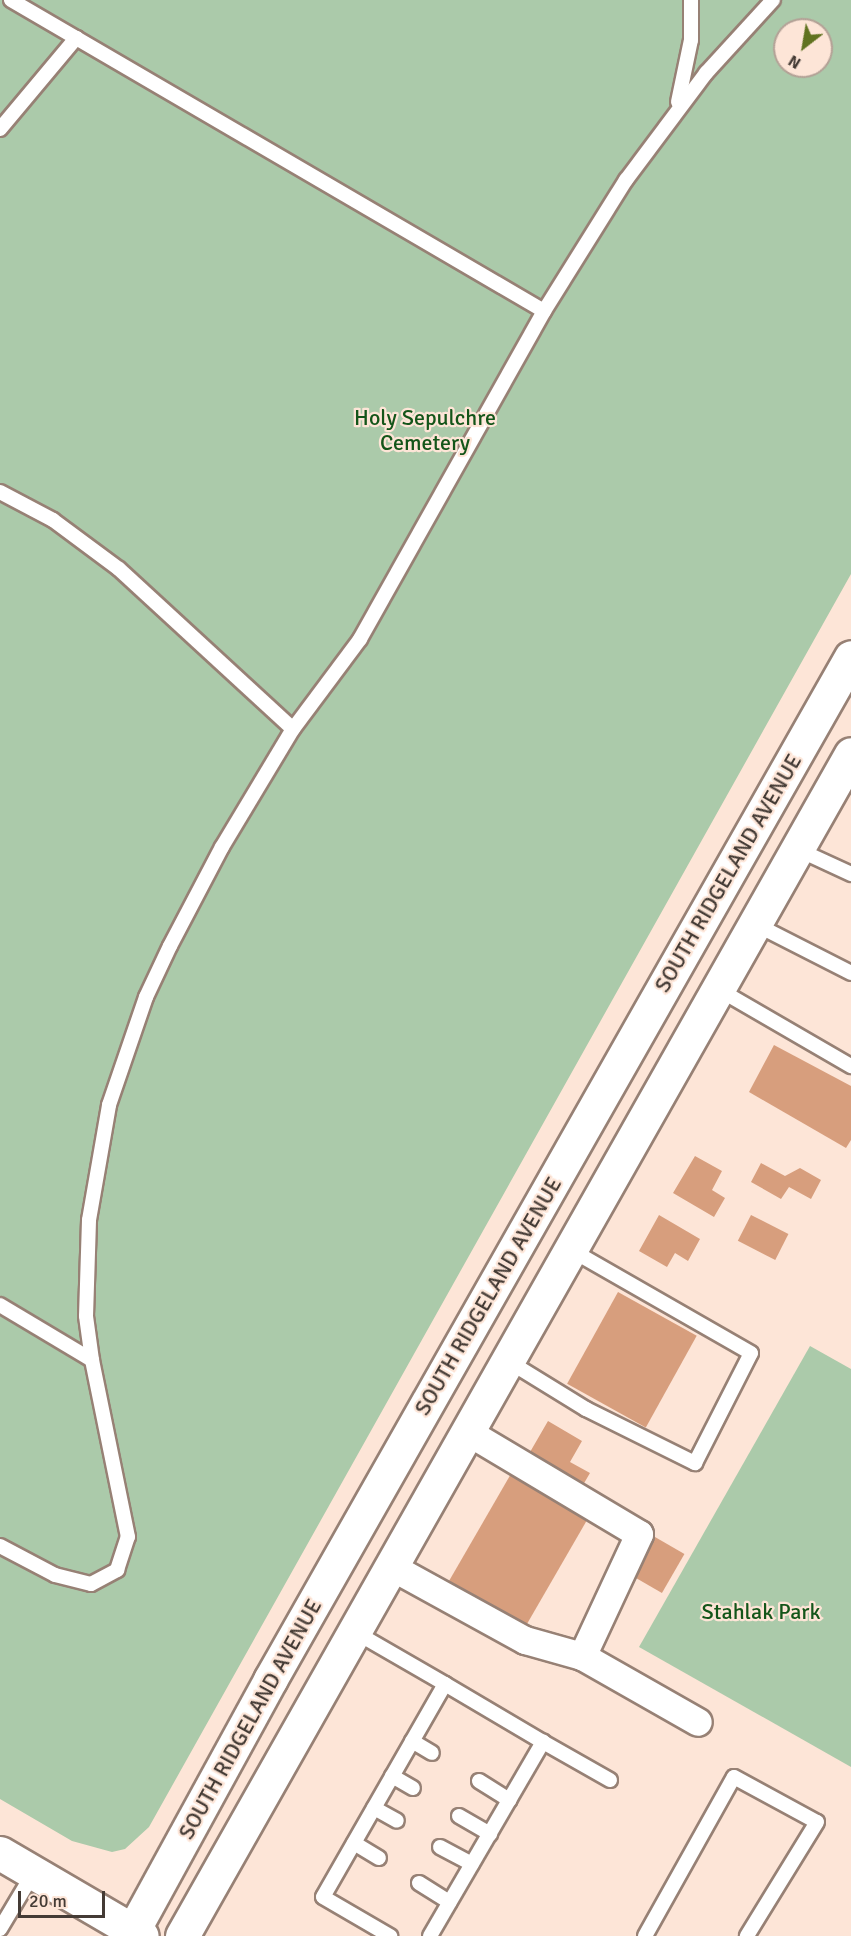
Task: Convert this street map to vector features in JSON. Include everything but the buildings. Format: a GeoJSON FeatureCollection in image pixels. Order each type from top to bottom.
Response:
{"type":"FeatureCollection","features":[{"type":"Feature","properties":{"kind":"main road","name":"SOUTH RIDGELAND AVENUE"},"geometry":{"type":"LineString","coordinates":[[135,1934],[270,1680],[851,657]]}},
{"type":"Feature","properties":{"kind":"main road","name":"SOUTH RIDGELAND AVENUE"},"geometry":{"type":"LineString","coordinates":[[182,1936],[851,754]]}},
{"type":"Feature","properties":{"kind":"main road"},"geometry":{"type":"LineString","coordinates":[[0,1853],[135,1934]]}},
{"type":"Feature","properties":{"kind":"street"},"geometry":{"type":"LineString","coordinates":[[468,1432],[639,1534],[582,1656]]}},
{"type":"Feature","properties":{"kind":"street"},"geometry":{"type":"LineString","coordinates":[[392,1567],[525,1640],[582,1656],[698,1722]]}},
{"type":"Feature","properties":{"kind":"lane"},"geometry":{"type":"LineString","coordinates":[[10,0],[544,311]]}},
{"type":"Feature","properties":{"kind":"lane"},"geometry":{"type":"LineString","coordinates":[[675,113],[692,40],[691,0]]}},
{"type":"Feature","properties":{"kind":"lane"},"geometry":{"type":"LineString","coordinates":[[0,1546],[74,1582],[91,1584],[106,1580],[117,1570],[128,1537],[127,1517],[99,1407],[86,1316],[89,1220],[95,1168],[125,1053],[170,946],[222,847],[293,729],[360,639],[544,311],[626,180],[706,73],[773,0]]}},
{"type":"Feature","properties":{"kind":"lane"},"geometry":{"type":"LineString","coordinates":[[0,129],[76,38]]}},
{"type":"Feature","properties":{"kind":"lane"},"geometry":{"type":"LineString","coordinates":[[0,492],[52,520],[119,569],[293,729]]}},
{"type":"Feature","properties":{"kind":"lane"},"geometry":{"type":"LineString","coordinates":[[797,849],[851,874]]}},
{"type":"Feature","properties":{"kind":"lane"},"geometry":{"type":"LineString","coordinates":[[755,924],[851,973]]}},
{"type":"Feature","properties":{"kind":"lane"},"geometry":{"type":"LineString","coordinates":[[718,989],[851,1066]]}},
{"type":"Feature","properties":{"kind":"lane"},"geometry":{"type":"LineString","coordinates":[[508,1361],[586,1409],[695,1463],[751,1353],[571,1250]]}},
{"type":"Feature","properties":{"kind":"lane"},"geometry":{"type":"LineString","coordinates":[[0,1305],[92,1360]]}},
{"type":"Feature","properties":{"kind":"lane"},"geometry":{"type":"LineString","coordinates":[[355,1632],[610,1780]]}},
{"type":"Feature","properties":{"kind":"lane"},"geometry":{"type":"LineString","coordinates":[[390,1936],[322,1897],[445,1683]]}},
{"type":"Feature","properties":{"kind":"lane"},"geometry":{"type":"LineString","coordinates":[[412,1741],[432,1753]]}},
{"type":"Feature","properties":{"kind":"lane"},"geometry":{"type":"LineString","coordinates":[[429,1936],[543,1742]]}},
{"type":"Feature","properties":{"kind":"lane"},"geometry":{"type":"LineString","coordinates":[[392,1776],[413,1788]]}},
{"type":"Feature","properties":{"kind":"lane"},"geometry":{"type":"LineString","coordinates":[[645,1936],[734,1777],[817,1822],[747,1936]]}},
{"type":"Feature","properties":{"kind":"lane"},"geometry":{"type":"LineString","coordinates":[[479,1781],[509,1800]]}},
{"type":"Feature","properties":{"kind":"lane"},"geometry":{"type":"LineString","coordinates":[[374,1808],[397,1821]]}},
{"type":"Feature","properties":{"kind":"lane"},"geometry":{"type":"LineString","coordinates":[[459,1816],[490,1834]]}},
{"type":"Feature","properties":{"kind":"lane"},"geometry":{"type":"LineString","coordinates":[[354,1843],[379,1858]]}},
{"type":"Feature","properties":{"kind":"lane"},"geometry":{"type":"LineString","coordinates":[[440,1847],[472,1864]]}},
{"type":"Feature","properties":{"kind":"lane"},"geometry":{"type":"LineString","coordinates":[[0,1929],[34,1872]]}},
{"type":"Feature","properties":{"kind":"lane"},"geometry":{"type":"LineString","coordinates":[[419,1883],[450,1902]]}},
{"type":"Feature","properties":{"kind":"green space","name":"Holy Sepulchre Cemetery"},"geometry":{"type":"Polygon","coordinates":[[[0,0],[851,0],[851,574],[149,1827],[125,1849],[112,1852],[72,1841],[0,1799],[0,0]]]}},
{"type":"Feature","properties":{"kind":"green space","name":"Stahlak Park"},"geometry":{"type":"Polygon","coordinates":[[[810,1346],[851,1369],[851,1767],[639,1647],[810,1346]]]}}]}
